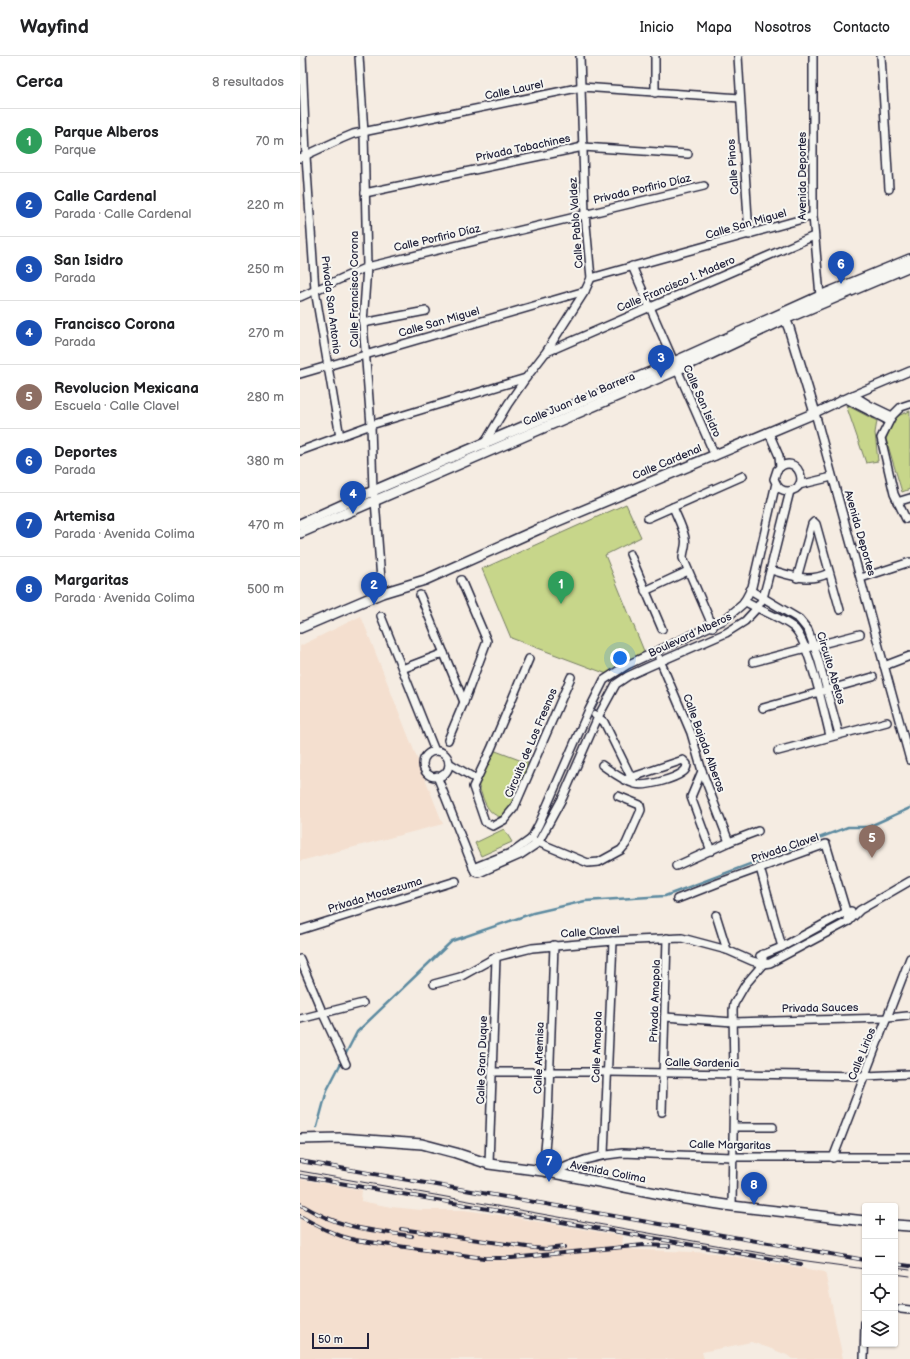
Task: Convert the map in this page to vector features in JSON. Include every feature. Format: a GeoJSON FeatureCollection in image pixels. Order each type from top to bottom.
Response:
{"type":"FeatureCollection","features":[{"type":"Feature","properties":{"kind":"street","name":"Privada San Antonio"},"geometry":{"type":"LineString","coordinates":[[302,56],[303,157],[315,290],[340,437]]}},
{"type":"Feature","properties":{"kind":"street","name":"Calle Francisco Corona"},"geometry":{"type":"LineString","coordinates":[[360,56],[364,133],[367,266],[363,323],[382,593]]}},
{"type":"Feature","properties":{"kind":"street","name":"Calle Pablo Valdez"},"geometry":{"type":"LineString","coordinates":[[485,448],[508,404],[546,352],[585,291],[591,278],[585,214],[580,56]]}},
{"type":"Feature","properties":{"kind":"street"},"geometry":{"type":"LineString","coordinates":[[655,56],[655,93]]}},
{"type":"Feature","properties":{"kind":"street","name":"Calle Pinos"},"geometry":{"type":"LineString","coordinates":[[738,56],[749,235]]}},
{"type":"Feature","properties":{"kind":"street","name":"Avenida Deportes"},"geometry":{"type":"LineString","coordinates":[[813,56],[813,216],[820,296]]}},
{"type":"Feature","properties":{"kind":"street"},"geometry":{"type":"LineString","coordinates":[[881,56],[889,189]]}},
{"type":"Feature","properties":{"kind":"street","name":"Calle Laurel"},"geometry":{"type":"LineString","coordinates":[[303,157],[353,134],[364,133],[582,87],[740,98]]}},
{"type":"Feature","properties":{"kind":"street","name":"Privada Tabachines"},"geometry":{"type":"LineString","coordinates":[[365,193],[583,147],[688,154]]}},
{"type":"Feature","properties":{"kind":"street","name":"Privada Porfirio Díaz"},"geometry":{"type":"LineString","coordinates":[[585,214],[704,186]]}},
{"type":"Feature","properties":{"kind":"street","name":"Calle Porfirio Díaz"},"geometry":{"type":"LineString","coordinates":[[300,297],[367,266],[585,214]]}},
{"type":"Feature","properties":{"kind":"street","name":"Calle San Miguel"},"geometry":{"type":"LineString","coordinates":[[591,278],[813,216]]}},
{"type":"Feature","properties":{"kind":"street","name":"Calle Francisco I. Madero"},"geometry":{"type":"LineString","coordinates":[[546,352],[814,236]]}},
{"type":"Feature","properties":{"kind":"street","name":"Calle Juan de la Barrera"},"geometry":{"type":"LineString","coordinates":[[784,316],[820,296],[910,259]]}},
{"type":"Feature","properties":{"kind":"street","name":"Calle San Isidro"},"geometry":{"type":"LineString","coordinates":[[632,266],[714,456]]}},
{"type":"Feature","properties":{"kind":"street","name":"Calle Juan de la Barrera"},"geometry":{"type":"LineString","coordinates":[[300,524],[374,496],[675,366],[784,316],[910,266]]}},
{"type":"Feature","properties":{"kind":"street","name":"Calle San Miguel"},"geometry":{"type":"LineString","coordinates":[[300,374],[585,291]]}},
{"type":"Feature","properties":{"kind":"street"},"geometry":{"type":"LineString","coordinates":[[363,323],[426,311]]}},
{"type":"Feature","properties":{"kind":"street","name":"Avenida Deportes"},"geometry":{"type":"LineString","coordinates":[[784,316],[815,413],[910,760]]}},
{"type":"Feature","properties":{"kind":"street","name":"Calle Cardenal"},"geometry":{"type":"LineString","coordinates":[[300,628],[382,593],[425,580],[539,529],[769,433],[815,413],[842,399],[910,371]]}},
{"type":"Feature","properties":{"kind":"street"},"geometry":{"type":"LineString","coordinates":[[300,451],[371,425],[526,378]]}},
{"type":"Feature","properties":{"kind":"street"},"geometry":{"type":"LineString","coordinates":[[853,395],[891,418]]}},
{"type":"Feature","properties":{"kind":"street"},"geometry":{"type":"LineString","coordinates":[[842,399],[846,399],[891,418]]}},
{"type":"Feature","properties":{"kind":"street"},"geometry":{"type":"LineString","coordinates":[[906,519],[894,494],[881,438],[891,418],[901,406],[910,404]]}},
{"type":"Feature","properties":{"kind":"street"},"geometry":{"type":"LineString","coordinates":[[769,433],[778,456],[780,467]]}},
{"type":"Feature","properties":{"kind":"street"},"geometry":{"type":"LineString","coordinates":[[790,464],[795,466],[801,475],[799,485],[794,490],[781,490],[776,483],[775,474],[780,467],[790,464]]}},
{"type":"Feature","properties":{"kind":"street"},"geometry":{"type":"LineString","coordinates":[[648,518],[743,476]]}},
{"type":"Feature","properties":{"kind":"street"},"geometry":{"type":"LineString","coordinates":[[799,485],[832,477]]}},
{"type":"Feature","properties":{"kind":"street","name":"Boulevard Alberos"},"geometry":{"type":"LineString","coordinates":[[776,483],[750,590],[742,604],[724,620],[713,627],[627,665],[604,680],[588,712],[540,824],[531,839],[513,852],[473,868],[475,872],[479,873],[520,856],[538,843],[563,797],[598,717],[616,684],[628,676],[660,661],[726,633],[745,621],[756,608],[762,598],[771,570],[790,491]]}},
{"type":"Feature","properties":{"kind":"street","name":"Calle Juan de la Barrera"},"geometry":{"type":"LineString","coordinates":[[300,533],[374,496]]}},
{"type":"Feature","properties":{"kind":"street"},"geometry":{"type":"LineString","coordinates":[[897,502],[910,498]]}},
{"type":"Feature","properties":{"kind":"street"},"geometry":{"type":"LineString","coordinates":[[673,507],[685,538],[686,544],[683,552],[688,571],[713,627]]}},
{"type":"Feature","properties":{"kind":"street"},"geometry":{"type":"LineString","coordinates":[[796,578],[812,524],[814,522],[816,524],[840,610]]}},
{"type":"Feature","properties":{"kind":"street"},"geometry":{"type":"LineString","coordinates":[[630,554],[662,630]]}},
{"type":"Feature","properties":{"kind":"street"},"geometry":{"type":"LineString","coordinates":[[861,578],[910,562]]}},
{"type":"Feature","properties":{"kind":"street"},"geometry":{"type":"LineString","coordinates":[[771,570],[796,578],[811,579],[821,577],[829,573]]}},
{"type":"Feature","properties":{"kind":"street"},"geometry":{"type":"LineString","coordinates":[[645,591],[688,571]]}},
{"type":"Feature","properties":{"kind":"street"},"geometry":{"type":"LineString","coordinates":[[448,740],[464,702],[486,641],[461,580]]}},
{"type":"Feature","properties":{"kind":"street","name":"Circuito Abetos"},"geometry":{"type":"LineString","coordinates":[[750,590],[799,619],[808,630],[839,734]]}},
{"type":"Feature","properties":{"kind":"street"},"geometry":{"type":"LineString","coordinates":[[420,595],[464,702]]}},
{"type":"Feature","properties":{"kind":"street","name":"Circuito Abetos"},"geometry":{"type":"LineString","coordinates":[[744,601],[782,619],[794,627],[800,635],[819,692],[830,736]]}},
{"type":"Feature","properties":{"kind":"street"},"geometry":{"type":"LineString","coordinates":[[381,616],[435,751]]}},
{"type":"Feature","properties":{"kind":"street"},"geometry":{"type":"LineString","coordinates":[[753,662],[860,634]]}},
{"type":"Feature","properties":{"kind":"street","name":"Calle Bajada Alberos"},"geometry":{"type":"LineString","coordinates":[[656,652],[692,734],[702,771],[729,842]]}},
{"type":"Feature","properties":{"kind":"street"},"geometry":{"type":"LineString","coordinates":[[402,669],[444,653]]}},
{"type":"Feature","properties":{"kind":"street"},"geometry":{"type":"LineString","coordinates":[[884,666],[910,656]]}},
{"type":"Feature","properties":{"kind":"street","name":"Circuito de Los Fresnos"},"geometry":{"type":"LineString","coordinates":[[529,658],[491,749],[473,787],[486,822],[493,826],[504,820],[514,808],[571,677]]}},
{"type":"Feature","properties":{"kind":"street"},"geometry":{"type":"LineString","coordinates":[[763,708],[873,677]]}},
{"type":"Feature","properties":{"kind":"street"},"geometry":{"type":"LineString","coordinates":[[588,712],[604,722],[628,779]]}},
{"type":"Feature","properties":{"kind":"street"},"geometry":{"type":"LineString","coordinates":[[778,751],[887,722]]}},
{"type":"Feature","properties":{"kind":"street"},"geometry":{"type":"LineString","coordinates":[[435,751],[443,752],[449,763],[447,771],[441,776],[429,774],[424,767],[425,758],[427,755],[435,751]]}},
{"type":"Feature","properties":{"kind":"street"},"geometry":{"type":"LineString","coordinates":[[602,765],[636,785],[646,785],[663,781],[683,772],[686,769],[687,764],[683,760],[628,779]]}},
{"type":"Feature","properties":{"kind":"street"},"geometry":{"type":"LineString","coordinates":[[449,763],[476,779]]}},
{"type":"Feature","properties":{"kind":"street"},"geometry":{"type":"LineString","coordinates":[[702,771],[691,797],[711,850]]}},
{"type":"Feature","properties":{"kind":"street"},"geometry":{"type":"LineString","coordinates":[[437,776],[473,868]]}},
{"type":"Feature","properties":{"kind":"street"},"geometry":{"type":"LineString","coordinates":[[531,839],[588,863],[598,862],[621,850],[626,844],[641,810],[640,805],[618,796]]}},
{"type":"Feature","properties":{"kind":"street"},"geometry":{"type":"LineString","coordinates":[[676,866],[729,842],[758,831]]}},
{"type":"Feature","properties":{"kind":"street","name":"Privada Clavel"},"geometry":{"type":"LineString","coordinates":[[677,899],[826,844],[849,921]]}},
{"type":"Feature","properties":{"kind":"street"},"geometry":{"type":"LineString","coordinates":[[760,868],[782,947]]}},
{"type":"Feature","properties":{"kind":"street","name":"Privada Moctezuma"},"geometry":{"type":"LineString","coordinates":[[300,930],[456,881]]}},
{"type":"Feature","properties":{"kind":"street"},"geometry":{"type":"LineString","coordinates":[[763,964],[770,963],[780,958],[849,921],[860,910],[910,881]]}},
{"type":"Feature","properties":{"kind":"street"},"geometry":{"type":"LineString","coordinates":[[752,961],[763,954],[782,947],[846,912],[860,910]]}},
{"type":"Feature","properties":{"kind":"street"},"geometry":{"type":"LineString","coordinates":[[716,915],[727,950]]}},
{"type":"Feature","properties":{"kind":"street","name":"Calle Clavel"},"geometry":{"type":"LineString","coordinates":[[434,984],[460,978],[496,957],[532,948],[613,941],[667,938],[690,940],[727,950],[763,964]]}},
{"type":"Feature","properties":{"kind":"street","name":"Privada Amapola"},"geometry":{"type":"LineString","coordinates":[[662,1112],[667,938]]}},
{"type":"Feature","properties":{"kind":"street","name":"Calle Amapola"},"geometry":{"type":"LineString","coordinates":[[604,1154],[613,941]]}},
{"type":"Feature","properties":{"kind":"street","name":"Calle Artemisa"},"geometry":{"type":"LineString","coordinates":[[548,1172],[548,1118],[554,945]]}},
{"type":"Feature","properties":{"kind":"street"},"geometry":{"type":"LineString","coordinates":[[732,1206],[734,1127],[733,1010],[734,1004],[745,985],[763,964],[763,954]]}},
{"type":"Feature","properties":{"kind":"street","name":"Calle Gran Duque"},"geometry":{"type":"LineString","coordinates":[[489,1164],[496,957]]}},
{"type":"Feature","properties":{"kind":"street","name":"Calle Lirios"},"geometry":{"type":"LineString","coordinates":[[833,1158],[910,958]]}},
{"type":"Feature","properties":{"kind":"street"},"geometry":{"type":"LineString","coordinates":[[300,959],[346,1064]]}},
{"type":"Feature","properties":{"kind":"street"},"geometry":{"type":"LineString","coordinates":[[300,1019],[363,1003]]}},
{"type":"Feature","properties":{"kind":"street","name":"Privada Sauces"},"geometry":{"type":"LineString","coordinates":[[665,1017],[733,1022],[888,1018],[907,1016]]}},
{"type":"Feature","properties":{"kind":"street","name":"Calle Gardenia"},"geometry":{"type":"LineString","coordinates":[[492,1072],[607,1072],[865,1076],[910,1074]]}},
{"type":"Feature","properties":{"kind":"street"},"geometry":{"type":"LineString","coordinates":[[734,1127],[773,1127]]}},
{"type":"Feature","properties":{"kind":"street","name":"Avenida Colima"},"geometry":{"type":"LineString","coordinates":[[300,1139],[340,1138],[422,1144],[489,1164],[548,1172],[686,1199],[732,1206],[862,1221]]}},
{"type":"Feature","properties":{"kind":"street","name":"Calle Margaritas"},"geometry":{"type":"LineString","coordinates":[[548,1172],[604,1154],[622,1153],[733,1157],[910,1157]]}},
{"type":"Feature","properties":{"kind":"street"},"geometry":{"type":"LineString","coordinates":[[898,1225],[910,1226]]}},
{"type":"Feature","properties":{"kind":"street"},"geometry":{"type":"LineString","coordinates":[[901,1309],[910,1310]]}},
{"type":"Feature","properties":{"kind":"street"},"geometry":{"type":"LineString","coordinates":[[864,1347],[864,1359]]}},
{"type":"Feature","properties":{"kind":"shaded area"},"geometry":{"type":"Polygon","coordinates":[[[361,616],[443,824],[300,861],[300,646],[361,616]]]}},
{"type":"Feature","properties":{"kind":"shaded area"},"geometry":{"type":"Polygon","coordinates":[[[300,1179],[362,1190],[361,1201],[391,1207],[421,1210],[464,1210],[623,1236],[622,1249],[715,1253],[825,1272],[843,1359],[792,1359],[787,1355],[751,1342],[702,1352],[704,1359],[300,1359],[300,1179]]]}},
{"type":"Feature","properties":{"kind":"green space"},"geometry":{"type":"Polygon","coordinates":[[[846,405],[877,421],[875,433],[878,461],[866,463],[846,405]]]}},
{"type":"Feature","properties":{"kind":"green space"},"geometry":{"type":"Polygon","coordinates":[[[910,411],[910,489],[902,492],[886,439],[895,417],[910,411]]]}},
{"type":"Feature","properties":{"kind":"green space"},"geometry":{"type":"Polygon","coordinates":[[[626,504],[641,537],[605,555],[644,651],[607,674],[511,638],[482,569],[626,504]]]}},
{"type":"Feature","properties":{"kind":"green space"},"geometry":{"type":"Polygon","coordinates":[[[493,750],[530,764],[511,807],[501,817],[488,809],[478,784],[493,750]]]}},
{"type":"Feature","properties":{"kind":"green space"},"geometry":{"type":"Polygon","coordinates":[[[504,829],[512,842],[481,856],[475,843],[504,829]]]}},
{"type":"Feature","properties":{"kind":"waterway"},"geometry":{"type":"LineString","coordinates":[[317,1127],[327,1090],[357,1032],[452,941],[533,913],[585,901],[665,896],[848,827],[868,827],[910,808]]}},
{"type":"Feature","properties":{"kind":"tram line"},"geometry":{"type":"LineString","coordinates":[[300,1171],[800,1260],[862,1269]]}},
{"type":"Feature","properties":{"kind":"tram line"},"geometry":{"type":"LineString","coordinates":[[898,1268],[910,1270]]}},
{"type":"Feature","properties":{"kind":"tram line"},"geometry":{"type":"LineString","coordinates":[[898,1274],[910,1276]]}},
{"type":"Feature","properties":{"kind":"railway"},"geometry":{"type":"LineString","coordinates":[[300,1161],[862,1259]]}},
{"type":"Feature","properties":{"kind":"railway"},"geometry":{"type":"LineString","coordinates":[[300,1176],[801,1264]]}},
{"type":"Feature","properties":{"kind":"railway"},"geometry":{"type":"LineString","coordinates":[[300,1204],[328,1218],[354,1227],[412,1236]]}},
{"type":"Feature","properties":{"kind":"railway"},"geometry":{"type":"LineString","coordinates":[[300,1216],[340,1236],[355,1240],[484,1258],[512,1258],[644,1245],[669,1246]]}},
{"type":"Feature","properties":{"kind":"railway"},"geometry":{"type":"LineString","coordinates":[[401,1229],[534,1248],[546,1249],[564,1247]]}},
{"type":"Feature","properties":{"kind":"railway"},"geometry":{"type":"LineString","coordinates":[[898,1264],[910,1266]]}},
{"type":"Feature","properties":{"kind":"place","name":"Deportes"},"geometry":{"type":"Point","coordinates":[841,284]}},
{"type":"Feature","properties":{"kind":"place","name":"San Isidro"},"geometry":{"type":"Point","coordinates":[661,378]}},
{"type":"Feature","properties":{"kind":"place","name":"Francisco Corona"},"geometry":{"type":"Point","coordinates":[353,514]}},
{"type":"Feature","properties":{"kind":"place","name":"Parque Alberos"},"geometry":{"type":"Point","coordinates":[561,604]}},
{"type":"Feature","properties":{"kind":"place","name":"Calle Cardenal"},"geometry":{"type":"Point","coordinates":[374,605]}},
{"type":"Feature","properties":{"kind":"place","name":"Revolucion Mexicana"},"geometry":{"type":"Point","coordinates":[872,858]}},
{"type":"Feature","properties":{"kind":"place","name":"Artemisa"},"geometry":{"type":"Point","coordinates":[549,1182]}},
{"type":"Feature","properties":{"kind":"place","name":"Margaritas"},"geometry":{"type":"Point","coordinates":[754,1205]}}]}
